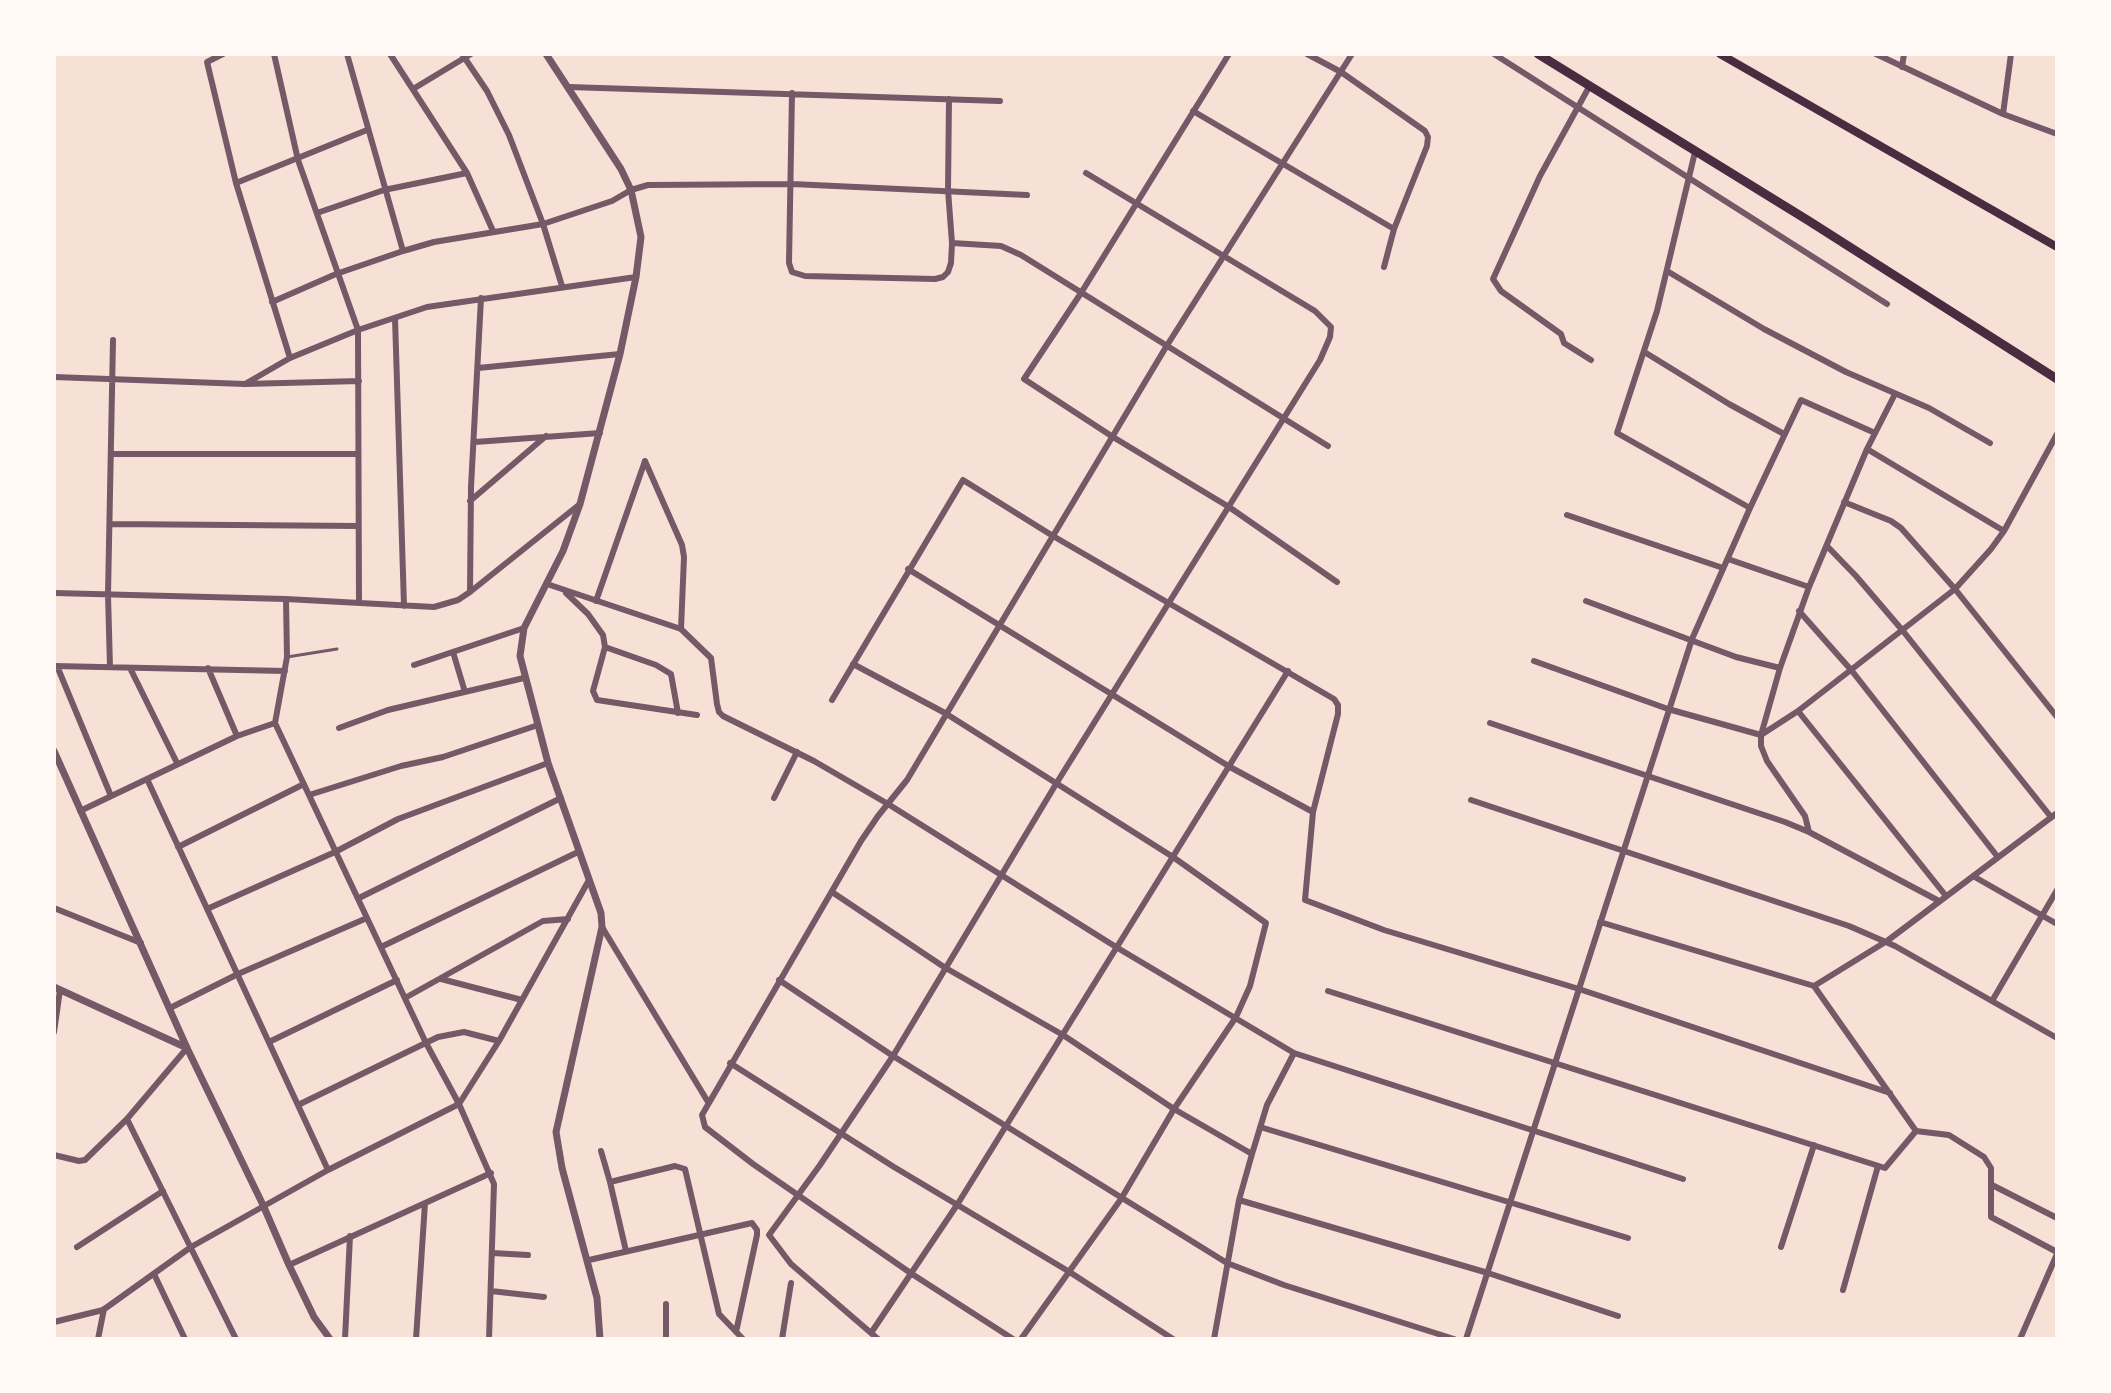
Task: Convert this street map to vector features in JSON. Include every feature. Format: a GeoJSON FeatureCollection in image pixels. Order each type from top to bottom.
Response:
{"type":"FeatureCollection","features":[{"type":"Feature","properties":{"kind":"main road"},"geometry":{"type":"LineString","coordinates":[[1538,54],[2057,379]]}},
{"type":"Feature","properties":{"kind":"main road"},"geometry":{"type":"LineString","coordinates":[[1720,54],[2057,247]]}},
{"type":"Feature","properties":{"kind":"street"},"geometry":{"type":"LineString","coordinates":[[223,54],[207,62],[236,183],[290,358]]}},
{"type":"Feature","properties":{"kind":"street"},"geometry":{"type":"LineString","coordinates":[[274,54],[298,160],[358,330],[359,603]]}},
{"type":"Feature","properties":{"kind":"street"},"geometry":{"type":"LineString","coordinates":[[347,54],[403,251]]}},
{"type":"Feature","properties":{"kind":"street"},"geometry":{"type":"LineString","coordinates":[[390,54],[467,173],[493,231]]}},
{"type":"Feature","properties":{"kind":"street"},"geometry":{"type":"LineString","coordinates":[[546,54],[621,169],[631,190],[641,237],[620,354],[580,504],[547,584],[524,628],[520,656],[548,763],[601,913],[602,927],[556,1132],[562,1168],[589,1260],[597,1298],[600,1339]]}},
{"type":"Feature","properties":{"kind":"street"},"geometry":{"type":"LineString","coordinates":[[1229,54],[1024,379],[1229,507],[1337,582]]}},
{"type":"Feature","properties":{"kind":"street"},"geometry":{"type":"LineString","coordinates":[[1307,54],[1341,72],[1425,131],[1428,137],[1394,229],[1384,267]]}},
{"type":"Feature","properties":{"kind":"street"},"geometry":{"type":"LineString","coordinates":[[1013,1339],[797,1194],[705,1127],[702,1115],[871,826],[907,780],[1166,347],[1352,54]]}},
{"type":"Feature","properties":{"kind":"street"},"geometry":{"type":"LineString","coordinates":[[1494,54],[1887,304]]}},
{"type":"Feature","properties":{"kind":"street"},"geometry":{"type":"LineString","coordinates":[[1876,54],[2003,114],[2057,134]]}},
{"type":"Feature","properties":{"kind":"street"},"geometry":{"type":"LineString","coordinates":[[1902,67],[1904,54]]}},
{"type":"Feature","properties":{"kind":"street"},"geometry":{"type":"LineString","coordinates":[[2003,114],[2011,54]]}},
{"type":"Feature","properties":{"kind":"street"},"geometry":{"type":"LineString","coordinates":[[413,89],[466,55],[509,135],[543,224],[562,286]]}},
{"type":"Feature","properties":{"kind":"street"},"geometry":{"type":"LineString","coordinates":[[569,87],[1000,101]]}},
{"type":"Feature","properties":{"kind":"street"},"geometry":{"type":"LineString","coordinates":[[1589,87],[1540,176],[1495,275],[1494,284],[1561,334],[1564,343],[1591,360]]}},
{"type":"Feature","properties":{"kind":"street"},"geometry":{"type":"LineString","coordinates":[[792,93],[789,263],[792,272],[805,276],[935,279],[948,272],[952,243],[948,190],[949,99]]}},
{"type":"Feature","properties":{"kind":"street"},"geometry":{"type":"LineString","coordinates":[[1193,111],[1394,229]]}},
{"type":"Feature","properties":{"kind":"street"},"geometry":{"type":"LineString","coordinates":[[236,183],[367,130]]}},
{"type":"Feature","properties":{"kind":"street"},"geometry":{"type":"LineString","coordinates":[[1695,152],[1646,353],[1618,432],[1620,436],[1750,508]]}},
{"type":"Feature","properties":{"kind":"street"},"geometry":{"type":"LineString","coordinates":[[317,213],[384,190],[467,173]]}},
{"type":"Feature","properties":{"kind":"street"},"geometry":{"type":"LineString","coordinates":[[878,1339],[791,1264],[769,1235],[893,1056],[1111,694],[1320,360],[1330,337],[1331,327],[1315,311],[1086,173]]}},
{"type":"Feature","properties":{"kind":"street"},"geometry":{"type":"LineString","coordinates":[[272,302],[336,274],[403,251],[434,242],[543,224],[612,201],[648,185],[792,184],[1027,195]]}},
{"type":"Feature","properties":{"kind":"street"},"geometry":{"type":"LineString","coordinates":[[952,243],[1001,246],[1021,255],[1328,446]]}},
{"type":"Feature","properties":{"kind":"street"},"geometry":{"type":"LineString","coordinates":[[1667,271],[1764,329],[1929,408],[1990,443]]}},
{"type":"Feature","properties":{"kind":"street"},"geometry":{"type":"LineString","coordinates":[[245,384],[290,358],[358,330],[442,304],[636,277]]}},
{"type":"Feature","properties":{"kind":"street"},"geometry":{"type":"LineString","coordinates":[[470,592],[470,501],[481,298]]}},
{"type":"Feature","properties":{"kind":"street"},"geometry":{"type":"LineString","coordinates":[[395,318],[404,606]]}},
{"type":"Feature","properties":{"kind":"street"},"geometry":{"type":"LineString","coordinates":[[110,667],[108,595],[113,340]]}},
{"type":"Feature","properties":{"kind":"street"},"geometry":{"type":"LineString","coordinates":[[1646,353],[1784,434]]}},
{"type":"Feature","properties":{"kind":"street"},"geometry":{"type":"LineString","coordinates":[[478,368],[620,354]]}},
{"type":"Feature","properties":{"kind":"street"},"geometry":{"type":"LineString","coordinates":[[54,377],[245,384],[359,381]]}},
{"type":"Feature","properties":{"kind":"street"},"geometry":{"type":"LineString","coordinates":[[1809,832],[1805,816],[1767,761],[1761,746],[1761,735],[1799,611],[1867,449],[1895,394]]}},
{"type":"Feature","properties":{"kind":"street"},"geometry":{"type":"LineString","coordinates":[[1466,1339],[1668,709],[1692,639],[1750,508],[1801,400],[1875,433]]}},
{"type":"Feature","properties":{"kind":"street"},"geometry":{"type":"LineString","coordinates":[[475,442],[600,433]]}},
{"type":"Feature","properties":{"kind":"street"},"geometry":{"type":"LineString","coordinates":[[1534,661],[1668,709],[1761,735],[1852,671],[1955,589],[2004,531],[2057,434]]}},
{"type":"Feature","properties":{"kind":"street"},"geometry":{"type":"LineString","coordinates":[[470,501],[546,436]]}},
{"type":"Feature","properties":{"kind":"street"},"geometry":{"type":"LineString","coordinates":[[1867,449],[2004,531]]}},
{"type":"Feature","properties":{"kind":"street"},"geometry":{"type":"LineString","coordinates":[[112,454],[358,454]]}},
{"type":"Feature","properties":{"kind":"street"},"geometry":{"type":"LineString","coordinates":[[596,601],[645,461],[682,545],[681,629]]}},
{"type":"Feature","properties":{"kind":"street"},"geometry":{"type":"LineString","coordinates":[[832,700],[963,480],[1053,536],[1334,699],[1338,714],[1313,812],[1305,900],[1358,921],[1579,989],[1890,1093]]}},
{"type":"Feature","properties":{"kind":"street"},"geometry":{"type":"LineString","coordinates":[[1844,502],[1901,528],[1955,589],[2057,717]]}},
{"type":"Feature","properties":{"kind":"street"},"geometry":{"type":"LineString","coordinates":[[54,593],[286,599],[434,607],[458,600],[470,592],[580,504]]}},
{"type":"Feature","properties":{"kind":"street"},"geometry":{"type":"LineString","coordinates":[[1567,515],[1723,568]]}},
{"type":"Feature","properties":{"kind":"street"},"geometry":{"type":"LineString","coordinates":[[110,524],[358,526]]}},
{"type":"Feature","properties":{"kind":"street"},"geometry":{"type":"LineString","coordinates":[[1814,986],[1887,941],[2055,815],[1903,631],[1827,546]]}},
{"type":"Feature","properties":{"kind":"street"},"geometry":{"type":"LineString","coordinates":[[1728,559],[1809,587]]}},
{"type":"Feature","properties":{"kind":"street"},"geometry":{"type":"LineString","coordinates":[[908,569],[1230,767],[1313,812]]}},
{"type":"Feature","properties":{"kind":"street"},"geometry":{"type":"LineString","coordinates":[[547,584],[681,629],[707,653],[714,664],[719,712],[888,804],[1116,947],[1294,1053],[1683,1179]]}},
{"type":"Feature","properties":{"kind":"street"},"geometry":{"type":"LineString","coordinates":[[563,591],[595,622],[603,635],[605,647],[594,687],[597,700],[697,715]]}},
{"type":"Feature","properties":{"kind":"street"},"geometry":{"type":"LineString","coordinates":[[286,599],[287,657],[275,723],[491,1173],[494,1184],[489,1339]]}},
{"type":"Feature","properties":{"kind":"street"},"geometry":{"type":"LineString","coordinates":[[1586,601],[1736,657],[1780,668]]}},
{"type":"Feature","properties":{"kind":"street"},"geometry":{"type":"LineString","coordinates":[[1799,611],[1852,671],[1997,856]]}},
{"type":"Feature","properties":{"kind":"street"},"geometry":{"type":"LineString","coordinates":[[414,665],[524,628]]}},
{"type":"Feature","properties":{"kind":"street"},"geometry":{"type":"LineString","coordinates":[[605,647],[656,665],[671,674],[678,713]]}},
{"type":"Feature","properties":{"kind":"street"},"geometry":{"type":"LineString","coordinates":[[453,652],[465,692]]}},
{"type":"Feature","properties":{"kind":"street"},"geometry":{"type":"LineString","coordinates":[[853,664],[945,713],[1173,857],[1266,923],[1250,986],[1236,1017],[1174,1109],[1121,1199],[1021,1339]]}},
{"type":"Feature","properties":{"kind":"street"},"geometry":{"type":"LineString","coordinates":[[111,796],[56,666],[285,671]]}},
{"type":"Feature","properties":{"kind":"street"},"geometry":{"type":"LineString","coordinates":[[130,668],[177,763]]}},
{"type":"Feature","properties":{"kind":"street"},"geometry":{"type":"LineString","coordinates":[[208,668],[237,736]]}},
{"type":"Feature","properties":{"kind":"street"},"geometry":{"type":"LineString","coordinates":[[871,1333],[1007,1126],[1288,671]]}},
{"type":"Feature","properties":{"kind":"street"},"geometry":{"type":"LineString","coordinates":[[339,728],[388,710],[524,678]]}},
{"type":"Feature","properties":{"kind":"street"},"geometry":{"type":"LineString","coordinates":[[1798,711],[1946,896]]}},
{"type":"Feature","properties":{"kind":"street"},"geometry":{"type":"LineString","coordinates":[[80,811],[177,763],[275,723]]}},
{"type":"Feature","properties":{"kind":"street"},"geometry":{"type":"LineString","coordinates":[[1490,723],[1809,832],[1939,901]]}},
{"type":"Feature","properties":{"kind":"street"},"geometry":{"type":"LineString","coordinates":[[309,795],[401,766],[443,757],[538,725]]}},
{"type":"Feature","properties":{"kind":"street"},"geometry":{"type":"LineString","coordinates":[[54,751],[187,1048],[314,1317],[330,1339]]}},
{"type":"Feature","properties":{"kind":"street"},"geometry":{"type":"LineString","coordinates":[[774,798],[797,752]]}},
{"type":"Feature","properties":{"kind":"street"},"geometry":{"type":"LineString","coordinates":[[207,909],[335,852],[398,819],[548,763]]}},
{"type":"Feature","properties":{"kind":"street"},"geometry":{"type":"LineString","coordinates":[[147,779],[328,1170]]}},
{"type":"Feature","properties":{"kind":"street"},"geometry":{"type":"LineString","coordinates":[[178,847],[304,784]]}},
{"type":"Feature","properties":{"kind":"street"},"geometry":{"type":"LineString","coordinates":[[359,898],[561,798]]}},
{"type":"Feature","properties":{"kind":"street"},"geometry":{"type":"LineString","coordinates":[[1471,800],[1826,917],[1887,941],[2057,1038]]}},
{"type":"Feature","properties":{"kind":"street"},"geometry":{"type":"LineString","coordinates":[[381,947],[578,852]]}},
{"type":"Feature","properties":{"kind":"street"},"geometry":{"type":"LineString","coordinates":[[1973,876],[2057,924]]}},
{"type":"Feature","properties":{"kind":"street"},"geometry":{"type":"LineString","coordinates":[[54,1322],[103,1310],[191,1247],[263,1205],[459,1104],[499,1041],[589,880]]}},
{"type":"Feature","properties":{"kind":"street"},"geometry":{"type":"LineString","coordinates":[[1992,1001],[2057,890]]}},
{"type":"Feature","properties":{"kind":"street"},"geometry":{"type":"LineString","coordinates":[[832,892],[944,967],[1063,1035],[1174,1109],[1252,1154]]}},
{"type":"Feature","properties":{"kind":"street"},"geometry":{"type":"LineString","coordinates":[[54,908],[141,943]]}},
{"type":"Feature","properties":{"kind":"street"},"geometry":{"type":"LineString","coordinates":[[170,1008],[238,974],[367,918]]}},
{"type":"Feature","properties":{"kind":"street"},"geometry":{"type":"LineString","coordinates":[[405,998],[514,935],[543,921],[568,919]]}},
{"type":"Feature","properties":{"kind":"street"},"geometry":{"type":"LineString","coordinates":[[1600,922],[1814,986],[1916,1131]]}},
{"type":"Feature","properties":{"kind":"street"},"geometry":{"type":"LineString","coordinates":[[602,927],[708,1102]]}},
{"type":"Feature","properties":{"kind":"street"},"geometry":{"type":"LineString","coordinates":[[441,979],[522,1000]]}},
{"type":"Feature","properties":{"kind":"street"},"geometry":{"type":"LineString","coordinates":[[269,1042],[397,980]]}},
{"type":"Feature","properties":{"kind":"street"},"geometry":{"type":"LineString","coordinates":[[779,980],[893,1056],[1227,1263],[1284,1285],[1454,1339]]}},
{"type":"Feature","properties":{"kind":"street"},"geometry":{"type":"LineString","coordinates":[[54,1032],[57,988],[187,1048]]}},
{"type":"Feature","properties":{"kind":"street"},"geometry":{"type":"LineString","coordinates":[[1328,991],[1882,1167]]}},
{"type":"Feature","properties":{"kind":"street"},"geometry":{"type":"LineString","coordinates":[[298,1105],[438,1037],[464,1032],[499,1041]]}},
{"type":"Feature","properties":{"kind":"street"},"geometry":{"type":"LineString","coordinates":[[54,1155],[85,1160],[127,1119],[187,1048]]}},
{"type":"Feature","properties":{"kind":"street"},"geometry":{"type":"LineString","coordinates":[[1214,1339],[1239,1200],[1267,1105],[1294,1053]]}},
{"type":"Feature","properties":{"kind":"street"},"geometry":{"type":"LineString","coordinates":[[730,1063],[1173,1339]]}},
{"type":"Feature","properties":{"kind":"street"},"geometry":{"type":"LineString","coordinates":[[127,1119],[236,1339]]}},
{"type":"Feature","properties":{"kind":"street"},"geometry":{"type":"LineString","coordinates":[[1260,1127],[1628,1238]]}},
{"type":"Feature","properties":{"kind":"street"},"geometry":{"type":"LineString","coordinates":[[1843,1290],[1882,1167],[1916,1131],[1937,1132],[1962,1142],[1984,1157],[1991,1168],[1991,1217],[2057,1253],[2020,1339]]}},
{"type":"Feature","properties":{"kind":"street"},"geometry":{"type":"LineString","coordinates":[[1781,1247],[1814,1145]]}},
{"type":"Feature","properties":{"kind":"street"},"geometry":{"type":"LineString","coordinates":[[601,1151],[626,1251]]}},
{"type":"Feature","properties":{"kind":"street"},"geometry":{"type":"LineString","coordinates":[[610,1182],[675,1166],[685,1169],[719,1314],[743,1339]]}},
{"type":"Feature","properties":{"kind":"street"},"geometry":{"type":"LineString","coordinates":[[289,1265],[491,1173]]}},
{"type":"Feature","properties":{"kind":"street"},"geometry":{"type":"LineString","coordinates":[[1992,1185],[2057,1218]]}},
{"type":"Feature","properties":{"kind":"street"},"geometry":{"type":"LineString","coordinates":[[77,1247],[163,1191]]}},
{"type":"Feature","properties":{"kind":"street"},"geometry":{"type":"LineString","coordinates":[[1239,1200],[1488,1273],[1618,1316]]}},
{"type":"Feature","properties":{"kind":"street"},"geometry":{"type":"LineString","coordinates":[[416,1339],[425,1203]]}},
{"type":"Feature","properties":{"kind":"street"},"geometry":{"type":"LineString","coordinates":[[589,1260],[752,1223],[757,1230],[736,1332]]}},
{"type":"Feature","properties":{"kind":"street"},"geometry":{"type":"LineString","coordinates":[[345,1339],[350,1236]]}},
{"type":"Feature","properties":{"kind":"street"},"geometry":{"type":"LineString","coordinates":[[492,1253],[528,1255]]}},
{"type":"Feature","properties":{"kind":"street"},"geometry":{"type":"LineString","coordinates":[[154,1274],[185,1339]]}},
{"type":"Feature","properties":{"kind":"street"},"geometry":{"type":"LineString","coordinates":[[782,1339],[791,1283]]}},
{"type":"Feature","properties":{"kind":"street"},"geometry":{"type":"LineString","coordinates":[[491,1291],[544,1297]]}},
{"type":"Feature","properties":{"kind":"street"},"geometry":{"type":"LineString","coordinates":[[666,1304],[666,1339]]}},
{"type":"Feature","properties":{"kind":"street"},"geometry":{"type":"LineString","coordinates":[[98,1339],[103,1310]]}},
{"type":"Feature","properties":{"kind":"lane"},"geometry":{"type":"LineString","coordinates":[[287,657],[337,649]]}}]}
